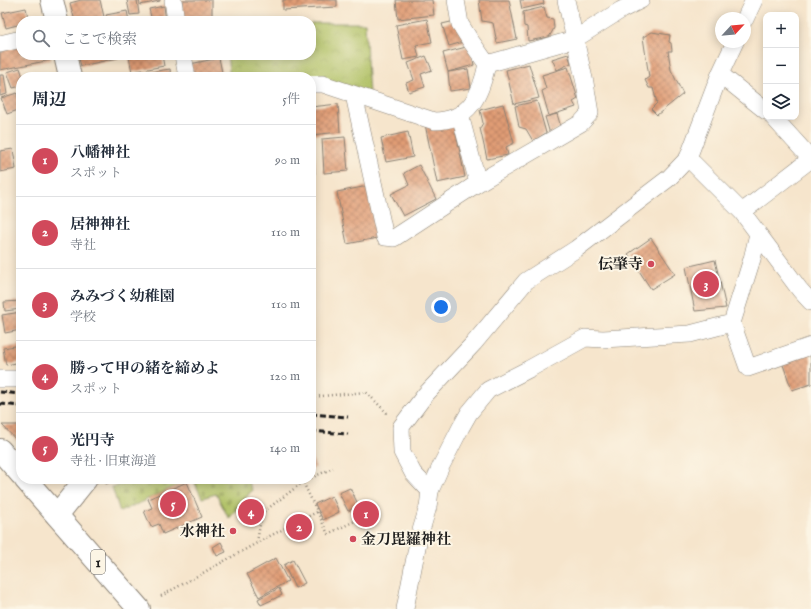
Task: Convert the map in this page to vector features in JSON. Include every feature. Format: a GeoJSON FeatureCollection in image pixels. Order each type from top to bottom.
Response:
{"type":"FeatureCollection","features":[{"type":"Feature","properties":{"kind":"main road"},"geometry":{"type":"LineString","coordinates":[[52,0],[56,16]]}},
{"type":"Feature","properties":{"kind":"main road"},"geometry":{"type":"LineString","coordinates":[[66,60],[69,72]]}},
{"type":"Feature","properties":{"kind":"main road","name":"1"},"geometry":{"type":"LineString","coordinates":[[29,484],[139,609]]}},
{"type":"Feature","properties":{"kind":"main road"},"geometry":{"type":"LineString","coordinates":[[57,515],[82,484]]}},
{"type":"Feature","properties":{"kind":"street"},"geometry":{"type":"LineString","coordinates":[[173,0],[175,16]]}},
{"type":"Feature","properties":{"kind":"street"},"geometry":{"type":"LineString","coordinates":[[316,84],[323,84],[434,121],[460,115],[476,100],[483,84],[487,64],[460,24],[456,0]]}},
{"type":"Feature","properties":{"kind":"street"},"geometry":{"type":"LineString","coordinates":[[354,95],[385,237],[394,238],[478,183],[581,123],[590,114],[566,0]]}},
{"type":"Feature","properties":{"kind":"street"},"geometry":{"type":"LineString","coordinates":[[487,64],[575,39],[620,10],[641,0]]}},
{"type":"Feature","properties":{"kind":"street"},"geometry":{"type":"LineString","coordinates":[[748,12],[754,0]]}},
{"type":"Feature","properties":{"kind":"street"},"geometry":{"type":"LineString","coordinates":[[0,44],[16,40]]}},
{"type":"Feature","properties":{"kind":"street"},"geometry":{"type":"LineString","coordinates":[[430,491],[413,473],[402,452],[401,427],[425,395],[474,343],[526,281],[576,249],[669,178],[688,158],[720,74],[732,48]]}},
{"type":"Feature","properties":{"kind":"street"},"geometry":{"type":"LineString","coordinates":[[184,60],[186,72]]}},
{"type":"Feature","properties":{"kind":"street"},"geometry":{"type":"LineString","coordinates":[[720,74],[763,109]]}},
{"type":"Feature","properties":{"kind":"street"},"geometry":{"type":"LineString","coordinates":[[460,115],[478,183]]}},
{"type":"Feature","properties":{"kind":"street"},"geometry":{"type":"LineString","coordinates":[[742,212],[811,159],[776,120]]}},
{"type":"Feature","properties":{"kind":"street"},"geometry":{"type":"LineString","coordinates":[[688,158],[742,212],[800,290],[811,302]]}},
{"type":"Feature","properties":{"kind":"street"},"geometry":{"type":"LineString","coordinates":[[758,234],[752,259],[732,323],[748,368],[811,346]]}},
{"type":"Feature","properties":{"kind":"street"},"geometry":{"type":"LineString","coordinates":[[405,609],[419,537],[428,507],[430,491],[441,466],[469,413],[488,390],[585,338],[603,339],[690,334],[732,323]]}},
{"type":"Feature","properties":{"kind":"street"},"geometry":{"type":"LineString","coordinates":[[0,379],[16,379]]}},
{"type":"Feature","properties":{"kind":"path"},"geometry":{"type":"LineString","coordinates":[[316,397],[366,392],[401,427]]}},
{"type":"Feature","properties":{"kind":"path"},"geometry":{"type":"LineString","coordinates":[[316,475],[333,468]]}},
{"type":"Feature","properties":{"kind":"path"},"geometry":{"type":"LineString","coordinates":[[257,543],[262,513],[300,484]]}},
{"type":"Feature","properties":{"kind":"path"},"geometry":{"type":"LineString","coordinates":[[304,484],[328,534],[363,517]]}},
{"type":"Feature","properties":{"kind":"path"},"geometry":{"type":"LineString","coordinates":[[161,596],[317,512]]}},
{"type":"Feature","properties":{"kind":"green space"},"geometry":{"type":"Polygon","coordinates":[[[316,23],[365,23],[369,95],[316,79],[316,72],[229,72],[228,60],[316,60],[316,23]]]}},
{"type":"Feature","properties":{"kind":"green space"},"geometry":{"type":"Polygon","coordinates":[[[126,484],[180,484],[120,512],[112,487],[126,484]]]}},
{"type":"Feature","properties":{"kind":"green space"},"geometry":{"type":"Polygon","coordinates":[[[195,484],[249,484],[252,490],[229,519],[216,494],[202,498],[195,484]]]}},
{"type":"Feature","properties":{"kind":"building"},"geometry":{"type":"Polygon","coordinates":[[[81,0],[100,0],[104,16],[74,16],[70,3],[81,0]]]}},
{"type":"Feature","properties":{"kind":"building"},"geometry":{"type":"Polygon","coordinates":[[[127,0],[137,0],[139,14],[130,15],[127,0]]]}},
{"type":"Feature","properties":{"kind":"building"},"geometry":{"type":"Polygon","coordinates":[[[139,0],[160,0],[160,1],[140,5],[139,0]]]}},
{"type":"Feature","properties":{"kind":"building"},"geometry":{"type":"Polygon","coordinates":[[[182,0],[212,0],[212,16],[182,16],[182,0]]]}},
{"type":"Feature","properties":{"kind":"building"},"geometry":{"type":"Polygon","coordinates":[[[283,0],[337,0],[337,7],[283,10],[283,0]]]}},
{"type":"Feature","properties":{"kind":"building"},"geometry":{"type":"Polygon","coordinates":[[[396,0],[432,0],[434,15],[398,19],[396,0]]]}},
{"type":"Feature","properties":{"kind":"building"},"geometry":{"type":"Polygon","coordinates":[[[479,0],[509,0],[517,39],[497,43],[493,23],[482,21],[479,0]]]}},
{"type":"Feature","properties":{"kind":"building"},"geometry":{"type":"Polygon","coordinates":[[[520,0],[543,0],[544,4],[522,9],[520,0]]]}},
{"type":"Feature","properties":{"kind":"building"},"geometry":{"type":"Polygon","coordinates":[[[164,6],[165,16],[151,16],[149,9],[164,6]]]}},
{"type":"Feature","properties":{"kind":"building"},"geometry":{"type":"Polygon","coordinates":[[[544,7],[547,18],[553,19],[554,28],[549,37],[528,41],[527,27],[524,26],[523,12],[544,7]]]}},
{"type":"Feature","properties":{"kind":"building"},"geometry":{"type":"Polygon","coordinates":[[[26,8],[28,16],[16,16],[16,25],[6,28],[2,13],[26,8]]]}},
{"type":"Feature","properties":{"kind":"building"},"geometry":{"type":"Polygon","coordinates":[[[127,11],[128,16],[106,16],[127,11]]]}},
{"type":"Feature","properties":{"kind":"building"},"geometry":{"type":"Polygon","coordinates":[[[427,19],[432,42],[416,45],[419,57],[403,60],[396,25],[427,19]]]}},
{"type":"Feature","properties":{"kind":"building"},"geometry":{"type":"Polygon","coordinates":[[[455,21],[470,40],[449,46],[442,24],[455,21]]]}},
{"type":"Feature","properties":{"kind":"building"},"geometry":{"type":"Polygon","coordinates":[[[652,32],[670,35],[669,42],[671,43],[672,51],[668,51],[671,70],[683,94],[657,115],[651,109],[657,103],[653,88],[649,88],[645,80],[649,77],[643,37],[652,32]]]}},
{"type":"Feature","properties":{"kind":"building"},"geometry":{"type":"Polygon","coordinates":[[[470,46],[474,65],[448,72],[443,53],[470,46]]]}},
{"type":"Feature","properties":{"kind":"building"},"geometry":{"type":"Polygon","coordinates":[[[16,47],[16,60],[51,60],[0,70],[0,50],[16,47]]]}},
{"type":"Feature","properties":{"kind":"building"},"geometry":{"type":"Polygon","coordinates":[[[568,54],[571,63],[557,70],[552,59],[568,54]]]}},
{"type":"Feature","properties":{"kind":"building"},"geometry":{"type":"Polygon","coordinates":[[[426,56],[432,70],[421,74],[425,87],[409,92],[406,83],[414,80],[408,63],[426,56]]]}},
{"type":"Feature","properties":{"kind":"building"},"geometry":{"type":"Polygon","coordinates":[[[79,60],[109,60],[81,66],[79,60]]]}},
{"type":"Feature","properties":{"kind":"building"},"geometry":{"type":"Polygon","coordinates":[[[130,60],[163,60],[164,66],[132,72],[130,60]]]}},
{"type":"Feature","properties":{"kind":"building"},"geometry":{"type":"Polygon","coordinates":[[[209,60],[219,60],[222,72],[191,72],[190,64],[209,60]]]}},
{"type":"Feature","properties":{"kind":"building"},"geometry":{"type":"Polygon","coordinates":[[[529,64],[539,98],[514,104],[506,70],[529,64]]]}},
{"type":"Feature","properties":{"kind":"building"},"geometry":{"type":"Polygon","coordinates":[[[568,67],[578,99],[573,102],[576,107],[549,116],[542,91],[546,89],[542,75],[568,67]]]}},
{"type":"Feature","properties":{"kind":"building"},"geometry":{"type":"Polygon","coordinates":[[[20,68],[21,72],[16,72],[16,87],[13,88],[7,72],[20,68]]]}},
{"type":"Feature","properties":{"kind":"building"},"geometry":{"type":"Polygon","coordinates":[[[170,69],[170,72],[150,72],[170,69]]]}},
{"type":"Feature","properties":{"kind":"building"},"geometry":{"type":"Polygon","coordinates":[[[468,69],[471,88],[450,91],[448,72],[468,69]]]}},
{"type":"Feature","properties":{"kind":"building"},"geometry":{"type":"Polygon","coordinates":[[[0,75],[4,75],[7,94],[0,96],[0,75]]]}},
{"type":"Feature","properties":{"kind":"building"},"geometry":{"type":"Polygon","coordinates":[[[16,93],[16,111],[7,114],[1,98],[16,93]]]}},
{"type":"Feature","properties":{"kind":"building"},"geometry":{"type":"Polygon","coordinates":[[[537,101],[546,133],[533,141],[526,129],[519,127],[515,106],[537,101]]]}},
{"type":"Feature","properties":{"kind":"building"},"geometry":{"type":"Polygon","coordinates":[[[338,104],[340,132],[316,134],[316,106],[338,104]]]}},
{"type":"Feature","properties":{"kind":"building"},"geometry":{"type":"Polygon","coordinates":[[[503,104],[514,143],[506,147],[508,155],[487,159],[480,128],[483,123],[480,110],[503,104]]]}},
{"type":"Feature","properties":{"kind":"building"},"geometry":{"type":"Polygon","coordinates":[[[557,114],[561,127],[550,134],[545,117],[557,114]]]}},
{"type":"Feature","properties":{"kind":"building"},"geometry":{"type":"Polygon","coordinates":[[[453,119],[465,177],[437,183],[425,124],[453,119]]]}},
{"type":"Feature","properties":{"kind":"building"},"geometry":{"type":"Polygon","coordinates":[[[408,132],[413,157],[386,162],[381,138],[408,132]]]}},
{"type":"Feature","properties":{"kind":"building"},"geometry":{"type":"Polygon","coordinates":[[[345,137],[348,171],[324,173],[322,139],[345,137]]]}},
{"type":"Feature","properties":{"kind":"building"},"geometry":{"type":"Polygon","coordinates":[[[13,149],[16,169],[0,172],[0,151],[13,149]]]}},
{"type":"Feature","properties":{"kind":"building"},"geometry":{"type":"Polygon","coordinates":[[[419,165],[436,199],[403,216],[391,194],[409,185],[404,173],[419,165]]]}},
{"type":"Feature","properties":{"kind":"building"},"geometry":{"type":"Polygon","coordinates":[[[368,186],[377,238],[347,244],[337,192],[368,186]]]}},
{"type":"Feature","properties":{"kind":"building","name":"伝肇寺"},"geometry":{"type":"Polygon","coordinates":[[[651,238],[675,274],[651,289],[628,254],[651,238]]]}},
{"type":"Feature","properties":{"kind":"building"},"geometry":{"type":"Polygon","coordinates":[[[715,260],[726,308],[695,311],[686,267],[715,260]]]}},
{"type":"Feature","properties":{"kind":"building"},"geometry":{"type":"Polygon","coordinates":[[[16,301],[16,310],[5,311],[4,302],[16,301]]]}},
{"type":"Feature","properties":{"kind":"building"},"geometry":{"type":"Polygon","coordinates":[[[16,313],[16,331],[5,333],[2,315],[16,313]]]}},
{"type":"Feature","properties":{"kind":"building"},"geometry":{"type":"Polygon","coordinates":[[[16,346],[16,363],[6,365],[3,348],[16,346]]]}},
{"type":"Feature","properties":{"kind":"building"},"geometry":{"type":"Polygon","coordinates":[[[809,353],[811,359],[811,384],[792,390],[782,362],[809,353]]]}},
{"type":"Feature","properties":{"kind":"building"},"geometry":{"type":"Polygon","coordinates":[[[2,425],[16,425],[16,440],[2,425]]]}},
{"type":"Feature","properties":{"kind":"building"},"geometry":{"type":"Polygon","coordinates":[[[182,484],[188,484],[202,517],[163,534],[159,524],[151,527],[144,511],[152,508],[148,499],[182,484]]]}},
{"type":"Feature","properties":{"kind":"building"},"geometry":{"type":"Polygon","coordinates":[[[350,488],[359,506],[348,511],[339,493],[350,488]]]}},
{"type":"Feature","properties":{"kind":"building"},"geometry":{"type":"Polygon","coordinates":[[[332,496],[339,512],[323,520],[315,504],[332,496]]]}},
{"type":"Feature","properties":{"kind":"building"},"geometry":{"type":"Polygon","coordinates":[[[221,542],[226,552],[217,556],[213,547],[221,542]]]}},
{"type":"Feature","properties":{"kind":"building"},"geometry":{"type":"Polygon","coordinates":[[[276,558],[288,581],[259,597],[247,574],[276,558]]]}},
{"type":"Feature","properties":{"kind":"building"},"geometry":{"type":"Polygon","coordinates":[[[293,560],[305,583],[295,588],[284,565],[293,560]]]}},
{"type":"Feature","properties":{"kind":"building"},"geometry":{"type":"Polygon","coordinates":[[[279,588],[282,595],[261,605],[258,599],[279,588]]]}},
{"type":"Feature","properties":{"kind":"railway"},"geometry":{"type":"LineString","coordinates":[[0,392],[16,394]]}},
{"type":"Feature","properties":{"kind":"railway"},"geometry":{"type":"LineString","coordinates":[[0,404],[16,406]]}},
{"type":"Feature","properties":{"kind":"railway"},"geometry":{"type":"LineString","coordinates":[[316,414],[348,417]]}},
{"type":"Feature","properties":{"kind":"railway"},"geometry":{"type":"LineString","coordinates":[[316,431],[348,434]]}},
{"type":"Feature","properties":{"kind":"place","name":"伝肇寺"},"geometry":{"type":"Point","coordinates":[651,264]}},
{"type":"Feature","properties":{"kind":"place","name":"みみづく幼稚園"},"geometry":{"type":"Point","coordinates":[706,284]}},
{"type":"Feature","properties":{"kind":"place","name":"光円寺"},"geometry":{"type":"Point","coordinates":[173,504]}},
{"type":"Feature","properties":{"kind":"place","name":"勝って甲の緒を締めよ"},"geometry":{"type":"Point","coordinates":[251,512]}},
{"type":"Feature","properties":{"kind":"place","name":"八幡神社"},"geometry":{"type":"Point","coordinates":[366,514]}},
{"type":"Feature","properties":{"kind":"place","name":"居神神社"},"geometry":{"type":"Point","coordinates":[299,527]}},
{"type":"Feature","properties":{"kind":"place","name":"水神社"},"geometry":{"type":"Point","coordinates":[233,531]}},
{"type":"Feature","properties":{"kind":"place","name":"金刀毘羅神社"},"geometry":{"type":"Point","coordinates":[353,539]}}]}
